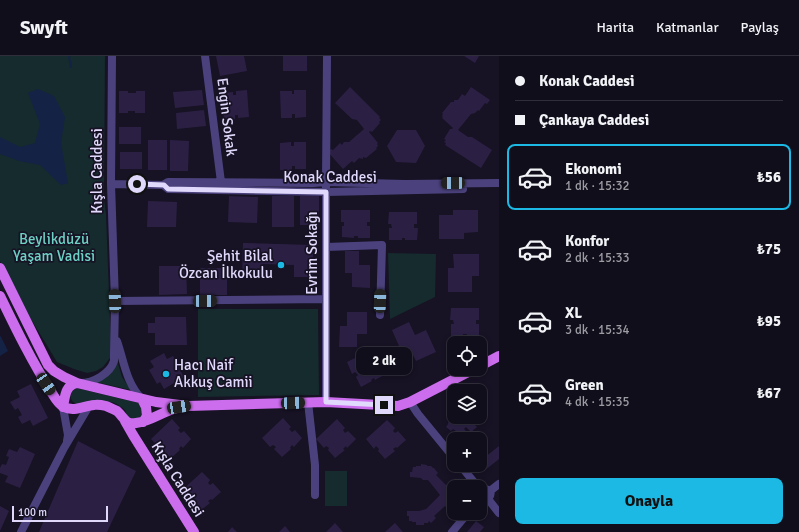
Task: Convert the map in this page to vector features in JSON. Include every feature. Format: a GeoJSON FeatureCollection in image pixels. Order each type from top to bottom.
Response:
{"type":"FeatureCollection","features":[{"type":"Feature","properties":{"kind":"main road"},"geometry":{"type":"LineString","coordinates":[[0,268],[48,365],[54,371],[77,383],[142,399],[188,406],[308,402],[398,406],[410,402],[460,376]]}},
{"type":"Feature","properties":{"kind":"main road"},"geometry":{"type":"LineString","coordinates":[[0,296],[40,375],[59,403],[64,407],[67,389],[74,383],[77,383]]}},
{"type":"Feature","properties":{"kind":"main road"},"geometry":{"type":"LineString","coordinates":[[487,362],[499,356]]}},
{"type":"Feature","properties":{"kind":"main road"},"geometry":{"type":"LineString","coordinates":[[142,399],[146,407],[147,416],[143,422]]}},
{"type":"Feature","properties":{"kind":"main road","name":"Kışla Caddesi"},"geometry":{"type":"LineString","coordinates":[[64,407],[75,409],[101,405],[118,412],[194,532]]}},
{"type":"Feature","properties":{"kind":"main road"},"geometry":{"type":"LineString","coordinates":[[125,421],[131,424],[143,422],[166,411],[188,406]]}},
{"type":"Feature","properties":{"kind":"street","name":"Kışla Caddesi"},"geometry":{"type":"LineString","coordinates":[[112,56],[111,184],[115,335]]}},
{"type":"Feature","properties":{"kind":"street","name":"Engin Sokak"},"geometry":{"type":"LineString","coordinates":[[205,56],[221,182]]}},
{"type":"Feature","properties":{"kind":"street","name":"Evrim Sokağı"},"geometry":{"type":"LineString","coordinates":[[326,402],[326,182],[328,56]]}},
{"type":"Feature","properties":{"kind":"street","name":"Konak Caddesi"},"geometry":{"type":"LineString","coordinates":[[111,184],[164,185],[168,182],[326,182],[405,184],[499,183]]}},
{"type":"Feature","properties":{"kind":"street","name":"Konak Caddesi"},"geometry":{"type":"LineString","coordinates":[[164,185],[168,189],[326,192],[499,188]]}},
{"type":"Feature","properties":{"kind":"street"},"geometry":{"type":"LineString","coordinates":[[326,247],[382,245],[380,315]]}},
{"type":"Feature","properties":{"kind":"street"},"geometry":{"type":"LineString","coordinates":[[115,301],[326,300]]}},
{"type":"Feature","properties":{"kind":"street"},"geometry":{"type":"LineString","coordinates":[[77,383],[85,383],[100,377],[110,368],[114,362],[115,335]]}},
{"type":"Feature","properties":{"kind":"street"},"geometry":{"type":"LineString","coordinates":[[115,335],[127,376],[133,388],[142,399]]}},
{"type":"Feature","properties":{"kind":"street"},"geometry":{"type":"LineString","coordinates":[[308,402],[315,474],[315,495]]}},
{"type":"Feature","properties":{"kind":"street"},"geometry":{"type":"LineString","coordinates":[[410,402],[447,449]]}},
{"type":"Feature","properties":{"kind":"street"},"geometry":{"type":"LineString","coordinates":[[64,448],[89,406]]}},
{"type":"Feature","properties":{"kind":"street"},"geometry":{"type":"LineString","coordinates":[[21,532],[68,440],[64,407]]}},
{"type":"Feature","properties":{"kind":"street"},"geometry":{"type":"LineString","coordinates":[[465,472],[471,480]]}},
{"type":"Feature","properties":{"kind":"street"},"geometry":{"type":"LineString","coordinates":[[487,491],[499,484]]}},
{"type":"Feature","properties":{"kind":"street"},"geometry":{"type":"LineString","coordinates":[[487,500],[499,513]]}},
{"type":"Feature","properties":{"kind":"street"},"geometry":{"type":"LineString","coordinates":[[452,532],[462,520]]}},
{"type":"Feature","properties":{"kind":"green space","name":"Beylikdüzü Yaşam Vadisi"},"geometry":{"type":"Polygon","coordinates":[[[0,56],[105,56],[104,199],[106,214],[111,346],[110,358],[103,367],[96,371],[87,373],[57,362],[23,306],[0,261],[0,56]]]}},
{"type":"Feature","properties":{"kind":"green space"},"geometry":{"type":"Polygon","coordinates":[[[388,253],[436,254],[435,297],[390,319],[388,253]]]}},
{"type":"Feature","properties":{"kind":"green space"},"geometry":{"type":"Polygon","coordinates":[[[198,309],[318,309],[319,395],[198,397],[198,309]]]}},
{"type":"Feature","properties":{"kind":"green space"},"geometry":{"type":"Polygon","coordinates":[[[117,360],[122,377],[131,390],[95,382],[117,360]]]}},
{"type":"Feature","properties":{"kind":"green space"},"geometry":{"type":"Polygon","coordinates":[[[77,388],[139,403],[142,406],[142,415],[137,418],[131,418],[127,415],[125,410],[117,404],[107,401],[76,404],[70,396],[72,391],[77,388]]]}},
{"type":"Feature","properties":{"kind":"green space"},"geometry":{"type":"Polygon","coordinates":[[[325,471],[347,471],[347,506],[325,506],[325,471]]]}},
{"type":"Feature","properties":{"kind":"water"},"geometry":{"type":"Polygon","coordinates":[[[38,89],[54,96],[65,117],[61,143],[68,183],[61,185],[40,165],[19,161],[0,154],[0,137],[20,147],[35,143],[40,124],[28,93],[38,89]]]}},
{"type":"Feature","properties":{"kind":"water"},"geometry":{"type":"Polygon","coordinates":[[[0,335],[8,351],[0,356],[0,335]]]}},
{"type":"Feature","properties":{"kind":"building"},"geometry":{"type":"Polygon","coordinates":[[[216,56],[244,56],[247,71],[220,76],[216,56]]]}},
{"type":"Feature","properties":{"kind":"building"},"geometry":{"type":"Polygon","coordinates":[[[283,56],[307,56],[307,71],[283,71],[283,56]]]}},
{"type":"Feature","properties":{"kind":"building"},"geometry":{"type":"Polygon","coordinates":[[[464,56],[479,56],[475,63],[464,56]]]}},
{"type":"Feature","properties":{"kind":"building"},"geometry":{"type":"Polygon","coordinates":[[[350,87],[380,117],[379,118],[381,120],[372,132],[369,132],[378,143],[377,149],[366,158],[359,158],[354,163],[352,161],[343,169],[328,152],[331,149],[333,150],[340,143],[342,145],[344,142],[349,142],[364,129],[357,120],[352,119],[335,103],[350,87]]]}},
{"type":"Feature","properties":{"kind":"building"},"geometry":{"type":"Polygon","coordinates":[[[471,87],[490,100],[487,104],[485,103],[479,111],[478,110],[471,114],[458,130],[492,150],[481,168],[445,145],[446,143],[444,142],[446,140],[444,139],[450,129],[453,128],[442,118],[442,113],[451,102],[458,100],[462,94],[465,96],[471,87]]]}},
{"type":"Feature","properties":{"kind":"building"},"geometry":{"type":"Polygon","coordinates":[[[202,90],[204,105],[175,108],[173,92],[202,90]]]}},
{"type":"Feature","properties":{"kind":"building"},"geometry":{"type":"Polygon","coordinates":[[[247,90],[249,117],[238,118],[238,115],[235,115],[235,119],[224,120],[222,93],[233,92],[233,95],[236,95],[236,91],[247,90]]]}},
{"type":"Feature","properties":{"kind":"building"},"geometry":{"type":"Polygon","coordinates":[[[294,90],[306,90],[306,117],[295,118],[295,114],[292,114],[292,118],[281,118],[280,91],[292,91],[292,94],[294,94],[294,90]]]}},
{"type":"Feature","properties":{"kind":"building"},"geometry":{"type":"Polygon","coordinates":[[[119,91],[136,93],[136,91],[145,91],[145,113],[128,111],[128,113],[119,113],[119,91]]]}},
{"type":"Feature","properties":{"kind":"building"},"geometry":{"type":"Polygon","coordinates":[[[204,110],[206,126],[177,129],[176,113],[204,110]]]}},
{"type":"Feature","properties":{"kind":"building"},"geometry":{"type":"Polygon","coordinates":[[[119,127],[141,127],[141,144],[119,144],[119,127]]]}},
{"type":"Feature","properties":{"kind":"building"},"geometry":{"type":"Polygon","coordinates":[[[397,130],[416,130],[425,146],[416,163],[396,162],[387,146],[397,130]]]}},
{"type":"Feature","properties":{"kind":"building"},"geometry":{"type":"Polygon","coordinates":[[[148,140],[167,140],[167,170],[148,170],[148,140]]]}},
{"type":"Feature","properties":{"kind":"building"},"geometry":{"type":"Polygon","coordinates":[[[170,140],[189,141],[188,171],[170,171],[170,140]]]}},
{"type":"Feature","properties":{"kind":"building"},"geometry":{"type":"Polygon","coordinates":[[[291,142],[291,146],[294,146],[294,142],[306,142],[306,169],[295,169],[295,166],[292,166],[292,170],[280,170],[280,143],[291,142]]]}},
{"type":"Feature","properties":{"kind":"building"},"geometry":{"type":"Polygon","coordinates":[[[120,152],[142,152],[142,169],[120,169],[120,152]]]}},
{"type":"Feature","properties":{"kind":"building"},"geometry":{"type":"Polygon","coordinates":[[[229,196],[258,197],[257,223],[228,222],[229,196]]]}},
{"type":"Feature","properties":{"kind":"building"},"geometry":{"type":"Polygon","coordinates":[[[272,196],[294,196],[294,227],[272,227],[272,196]]]}},
{"type":"Feature","properties":{"kind":"building"},"geometry":{"type":"Polygon","coordinates":[[[300,196],[319,196],[319,225],[300,225],[300,196]]]}},
{"type":"Feature","properties":{"kind":"building"},"geometry":{"type":"Polygon","coordinates":[[[148,201],[177,202],[176,227],[147,227],[148,201]]]}},
{"type":"Feature","properties":{"kind":"building"},"geometry":{"type":"Polygon","coordinates":[[[341,210],[370,210],[370,222],[367,222],[367,226],[370,226],[370,238],[358,238],[358,236],[354,236],[354,238],[342,237],[342,226],[344,226],[344,222],[341,222],[341,210]]]}},
{"type":"Feature","properties":{"kind":"building"},"geometry":{"type":"Polygon","coordinates":[[[453,210],[478,210],[478,232],[464,233],[464,239],[439,239],[439,215],[453,215],[453,210]]]}},
{"type":"Feature","properties":{"kind":"building"},"geometry":{"type":"Polygon","coordinates":[[[389,212],[417,212],[417,224],[414,224],[414,228],[418,228],[417,240],[405,240],[405,238],[402,238],[402,240],[389,240],[389,228],[392,228],[391,224],[388,224],[389,212]]]}},
{"type":"Feature","properties":{"kind":"building"},"geometry":{"type":"Polygon","coordinates":[[[243,243],[313,245],[313,277],[294,277],[294,265],[263,264],[262,277],[242,277],[243,243]]]}},
{"type":"Feature","properties":{"kind":"building"},"geometry":{"type":"Polygon","coordinates":[[[345,251],[359,251],[359,265],[370,265],[370,288],[352,287],[352,273],[345,273],[345,251]]]}},
{"type":"Feature","properties":{"kind":"building"},"geometry":{"type":"Polygon","coordinates":[[[453,254],[479,254],[479,276],[472,276],[472,292],[448,292],[448,268],[454,268],[453,254]]]}},
{"type":"Feature","properties":{"kind":"building"},"geometry":{"type":"Polygon","coordinates":[[[159,266],[186,266],[187,294],[159,295],[159,266]]]}},
{"type":"Feature","properties":{"kind":"building"},"geometry":{"type":"Polygon","coordinates":[[[200,268],[227,268],[227,295],[200,295],[200,268]]]}},
{"type":"Feature","properties":{"kind":"building"},"geometry":{"type":"Polygon","coordinates":[[[451,308],[479,308],[479,320],[476,320],[476,324],[479,324],[479,336],[467,336],[467,334],[463,334],[463,336],[451,336],[451,324],[454,324],[453,320],[450,320],[451,308]]]}},
{"type":"Feature","properties":{"kind":"building"},"geometry":{"type":"Polygon","coordinates":[[[347,312],[367,312],[367,334],[357,334],[357,347],[339,347],[340,326],[347,326],[347,312]]]}},
{"type":"Feature","properties":{"kind":"building"},"geometry":{"type":"Polygon","coordinates":[[[155,317],[186,317],[187,345],[155,345],[155,333],[148,333],[148,323],[155,323],[155,317]]]}},
{"type":"Feature","properties":{"kind":"building"},"geometry":{"type":"Polygon","coordinates":[[[409,322],[415,335],[426,330],[436,352],[416,361],[410,349],[402,353],[392,330],[409,322]]]}},
{"type":"Feature","properties":{"kind":"building"},"geometry":{"type":"Polygon","coordinates":[[[373,349],[378,360],[376,361],[377,365],[381,364],[386,374],[375,380],[374,378],[371,380],[372,381],[361,387],[356,377],[358,375],[355,372],[352,374],[347,362],[373,349]]]}},
{"type":"Feature","properties":{"kind":"building","name":"Hacı Naif Akkuş Camii"},"geometry":{"type":"Polygon","coordinates":[[[164,353],[167,359],[173,356],[184,377],[164,389],[160,382],[157,384],[149,370],[154,367],[150,361],[164,353]]]}},
{"type":"Feature","properties":{"kind":"building"},"geometry":{"type":"Polygon","coordinates":[[[31,384],[48,418],[33,426],[30,420],[22,424],[18,417],[22,415],[18,408],[15,410],[10,402],[20,397],[17,391],[31,384]]]}},
{"type":"Feature","properties":{"kind":"building"},"geometry":{"type":"Polygon","coordinates":[[[283,418],[291,427],[289,429],[292,432],[295,430],[302,438],[294,447],[292,445],[290,448],[291,449],[282,457],[274,449],[276,447],[273,445],[270,447],[262,438],[283,418]]]}},
{"type":"Feature","properties":{"kind":"building"},"geometry":{"type":"Polygon","coordinates":[[[172,419],[180,428],[178,430],[181,433],[184,431],[191,439],[183,448],[181,446],[179,449],[180,450],[171,458],[163,450],[165,448],[162,446],[159,448],[151,439],[172,419]]]}},
{"type":"Feature","properties":{"kind":"building"},"geometry":{"type":"Polygon","coordinates":[[[337,419],[345,428],[343,430],[345,433],[348,431],[356,439],[347,448],[346,446],[343,449],[345,450],[335,458],[328,450],[329,448],[326,446],[324,448],[316,439],[337,419]]]}},
{"type":"Feature","properties":{"kind":"building"},"geometry":{"type":"Polygon","coordinates":[[[387,420],[395,428],[393,431],[395,433],[398,431],[406,440],[397,448],[396,447],[393,449],[395,451],[385,459],[378,451],[379,449],[376,446],[374,449],[366,439],[387,420]]]}},
{"type":"Feature","properties":{"kind":"building"},"geometry":{"type":"Polygon","coordinates":[[[448,424],[476,424],[475,425],[477,427],[471,432],[466,427],[464,429],[467,432],[455,432],[456,431],[453,429],[451,431],[446,427],[448,424]]]}},
{"type":"Feature","properties":{"kind":"building"},"geometry":{"type":"Polygon","coordinates":[[[78,441],[136,471],[107,532],[39,532],[78,441]]]}},
{"type":"Feature","properties":{"kind":"building"},"geometry":{"type":"Polygon","coordinates":[[[499,446],[499,459],[487,469],[487,455],[499,446]]]}},
{"type":"Feature","properties":{"kind":"building"},"geometry":{"type":"Polygon","coordinates":[[[20,447],[35,454],[20,488],[5,482],[8,476],[0,473],[0,468],[2,464],[6,465],[9,457],[6,456],[9,449],[17,452],[20,447]]]}},
{"type":"Feature","properties":{"kind":"building"},"geometry":{"type":"Polygon","coordinates":[[[421,464],[434,468],[438,473],[436,475],[447,484],[447,508],[445,506],[434,516],[436,518],[431,523],[429,521],[428,523],[424,523],[424,525],[416,525],[416,522],[409,521],[407,511],[419,511],[426,509],[440,495],[428,480],[410,477],[410,472],[412,472],[413,467],[421,466],[421,464]]]}},
{"type":"Feature","properties":{"kind":"building"},"geometry":{"type":"Polygon","coordinates":[[[202,472],[210,480],[208,483],[210,485],[213,483],[221,492],[212,500],[211,499],[208,501],[210,503],[200,511],[193,503],[194,501],[191,498],[189,501],[181,491],[202,472]]]}},
{"type":"Feature","properties":{"kind":"building"},"geometry":{"type":"Polygon","coordinates":[[[0,506],[9,511],[0,531],[0,506]]]}},
{"type":"Feature","properties":{"kind":"building"},"geometry":{"type":"Polygon","coordinates":[[[476,521],[484,527],[480,532],[467,532],[476,521]]]}},
{"type":"Feature","properties":{"kind":"building"},"geometry":{"type":"Polygon","coordinates":[[[335,523],[343,532],[326,532],[335,523]]]}},
{"type":"Feature","properties":{"kind":"building"},"geometry":{"type":"Polygon","coordinates":[[[395,523],[403,532],[385,532],[395,523]]]}},
{"type":"Feature","properties":{"kind":"building"},"geometry":{"type":"Polygon","coordinates":[[[285,526],[290,532],[279,532],[285,526]]]}},
{"type":"Feature","properties":{"kind":"building"},"geometry":{"type":"Polygon","coordinates":[[[232,527],[237,532],[228,532],[232,527]]]}},
{"type":"Feature","properties":{"kind":"waterway"},"geometry":{"type":"LineString","coordinates":[[69,56],[71,67]]}},
{"type":"Feature","properties":{"kind":"place","name":"Şehit Bilal Özcan İlkokulu"},"geometry":{"type":"Point","coordinates":[281,265]}},
{"type":"Feature","properties":{"kind":"place","name":"Hacı Naif Akkuş Camii"},"geometry":{"type":"Point","coordinates":[166,374]}},
{"type":"Feature","properties":{"kind":"route"},"geometry":{"type":"LineString","coordinates":[[137,184],[164,185],[168,189],[326,192],[326,402],[384,405]]}}]}
